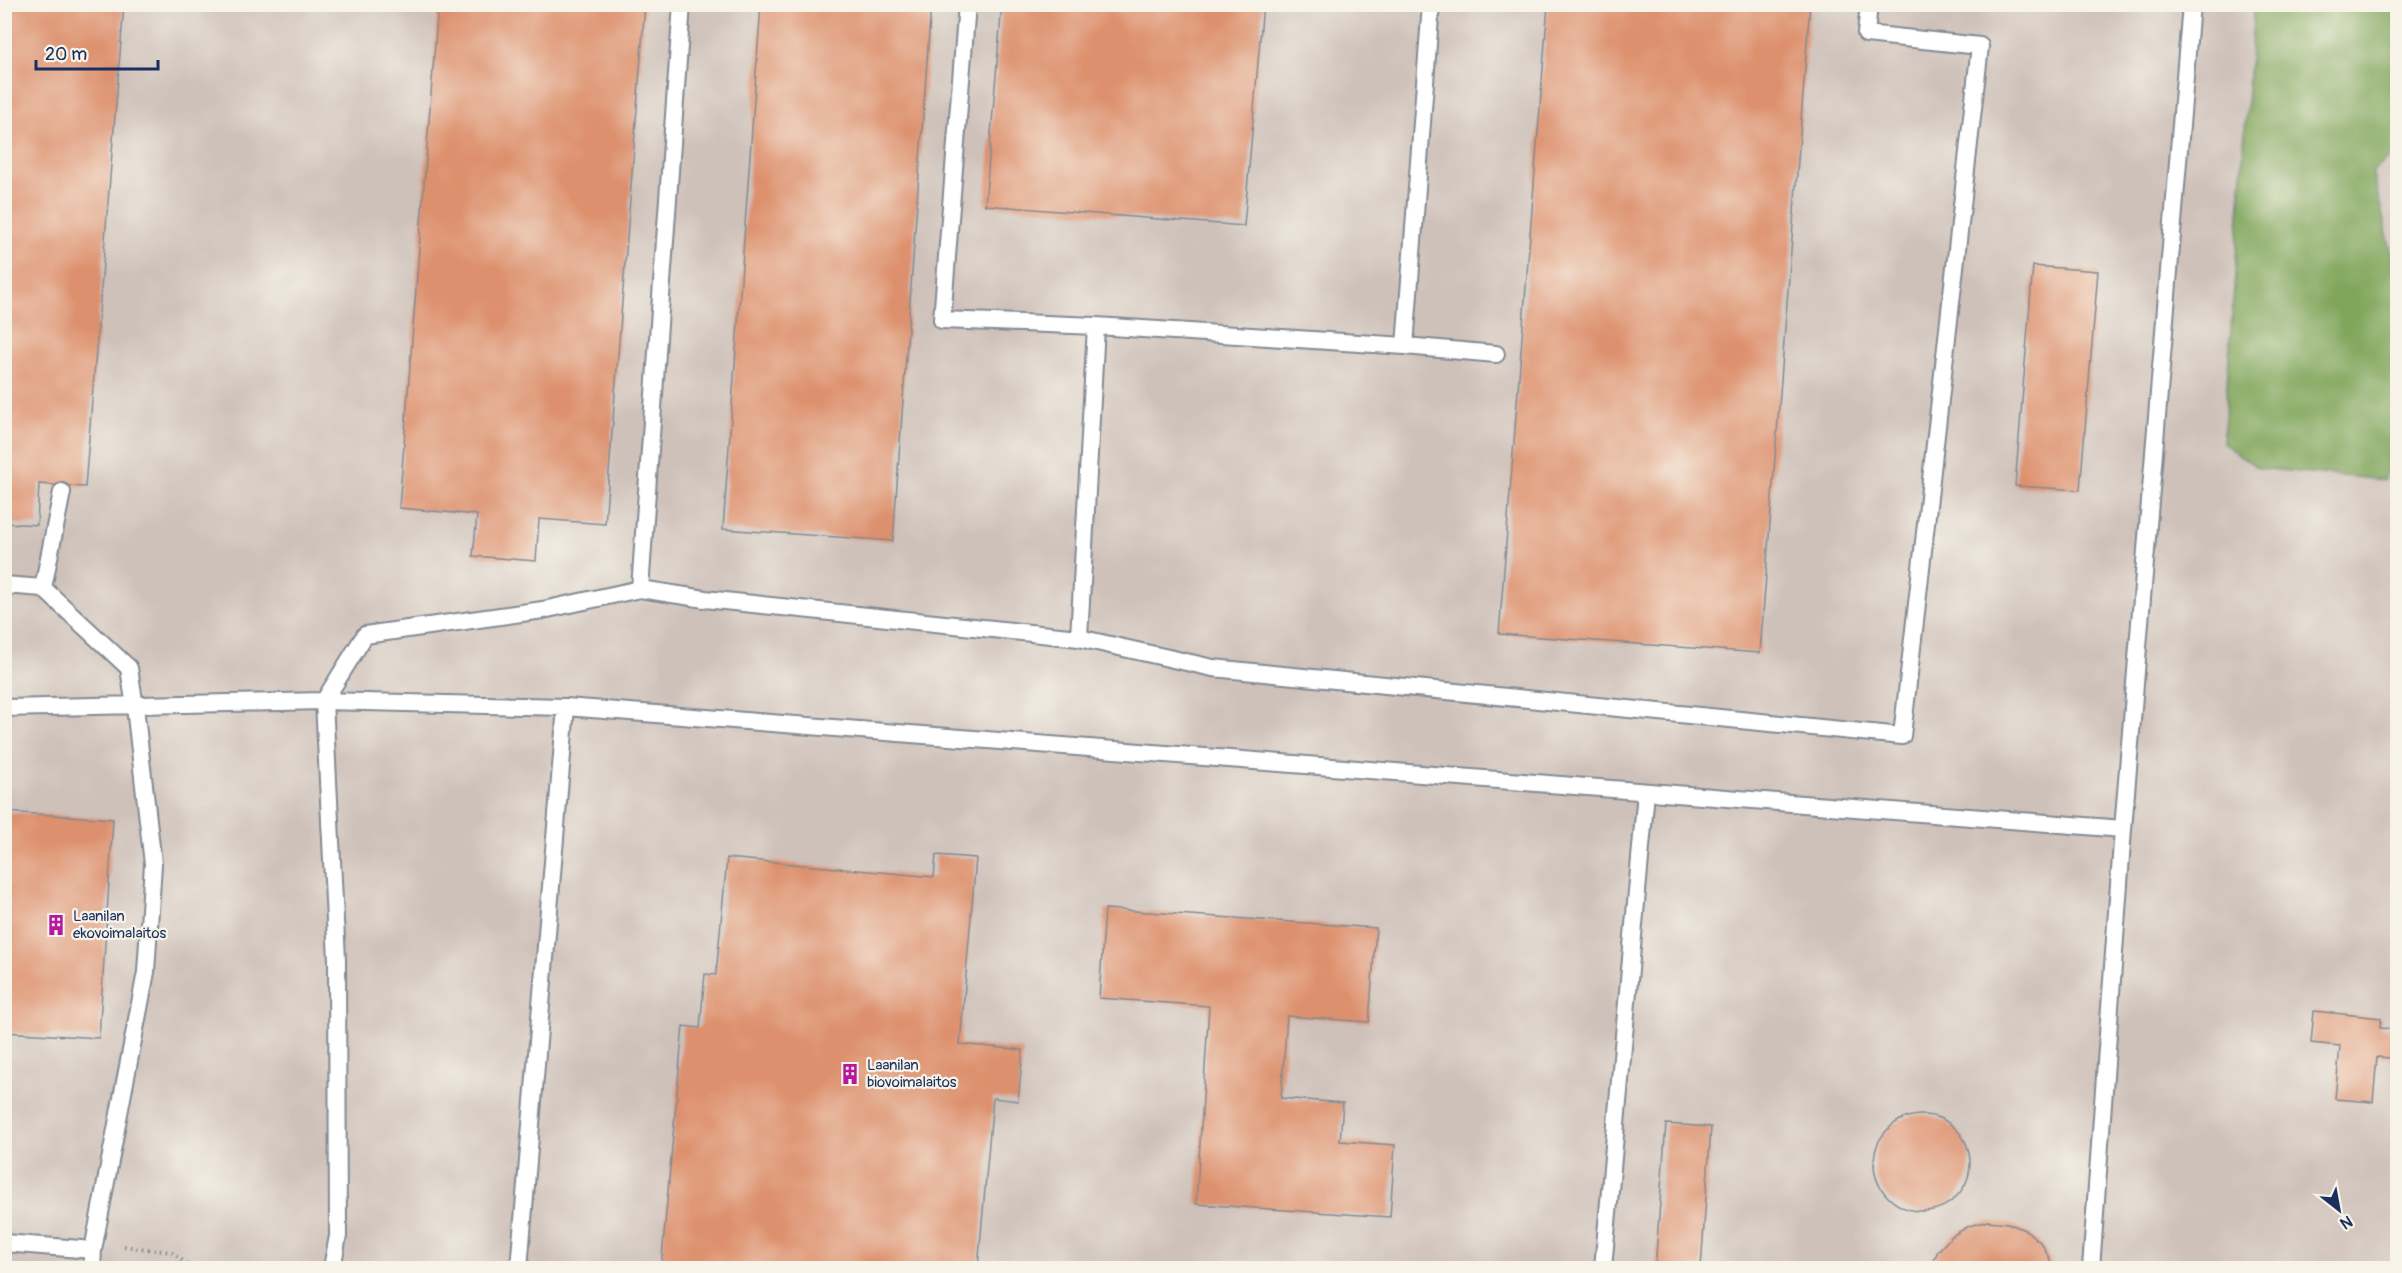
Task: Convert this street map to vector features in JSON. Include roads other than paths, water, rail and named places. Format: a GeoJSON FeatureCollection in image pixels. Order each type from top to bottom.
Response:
{"type":"FeatureCollection","features":[{"type":"Feature","properties":{"kind":"lane"},"geometry":{"type":"LineString","coordinates":[[640,589],[682,4]]}},
{"type":"Feature","properties":{"kind":"lane"},"geometry":{"type":"LineString","coordinates":[[967,4],[942,320],[1096,326],[1496,354]]}},
{"type":"Feature","properties":{"kind":"lane"},"geometry":{"type":"LineString","coordinates":[[1405,346],[1431,4]]}},
{"type":"Feature","properties":{"kind":"lane"},"geometry":{"type":"LineString","coordinates":[[332,1269],[338,1236],[337,960],[324,700],[365,635],[543,610],[640,589],[716,600],[1079,638],[1213,668],[1902,735],[1980,46],[1866,34],[1869,4]]}},
{"type":"Feature","properties":{"kind":"lane"},"geometry":{"type":"LineString","coordinates":[[2091,1269],[2123,829],[2191,4]]}},
{"type":"Feature","properties":{"kind":"lane"},"geometry":{"type":"LineString","coordinates":[[1079,638],[1096,326]]}},
{"type":"Feature","properties":{"kind":"lane"},"geometry":{"type":"LineString","coordinates":[[43,588],[62,492]]}},
{"type":"Feature","properties":{"kind":"lane"},"geometry":{"type":"LineString","coordinates":[[4,585],[43,588],[129,668],[135,706],[153,864],[146,972],[93,1250],[92,1269]]}},
{"type":"Feature","properties":{"kind":"lane"},"geometry":{"type":"LineString","coordinates":[[4,708],[324,700],[566,707],[2123,829]]}},
{"type":"Feature","properties":{"kind":"lane"},"geometry":{"type":"LineString","coordinates":[[519,1269],[566,707]]}},
{"type":"Feature","properties":{"kind":"lane"},"geometry":{"type":"LineString","coordinates":[[1603,1269],[1646,792]]}},
{"type":"Feature","properties":{"kind":"lane"},"geometry":{"type":"LineString","coordinates":[[4,1243],[93,1250]]}},
{"type":"Feature","properties":{"kind":"place","name":"Laanilan ekovoimalaitos"},"geometry":{"type":"Point","coordinates":[56,925]}},
{"type":"Feature","properties":{"kind":"place","name":"Laanilan biovoimalaitos"},"geometry":{"type":"Point","coordinates":[850,1074]}}]}
